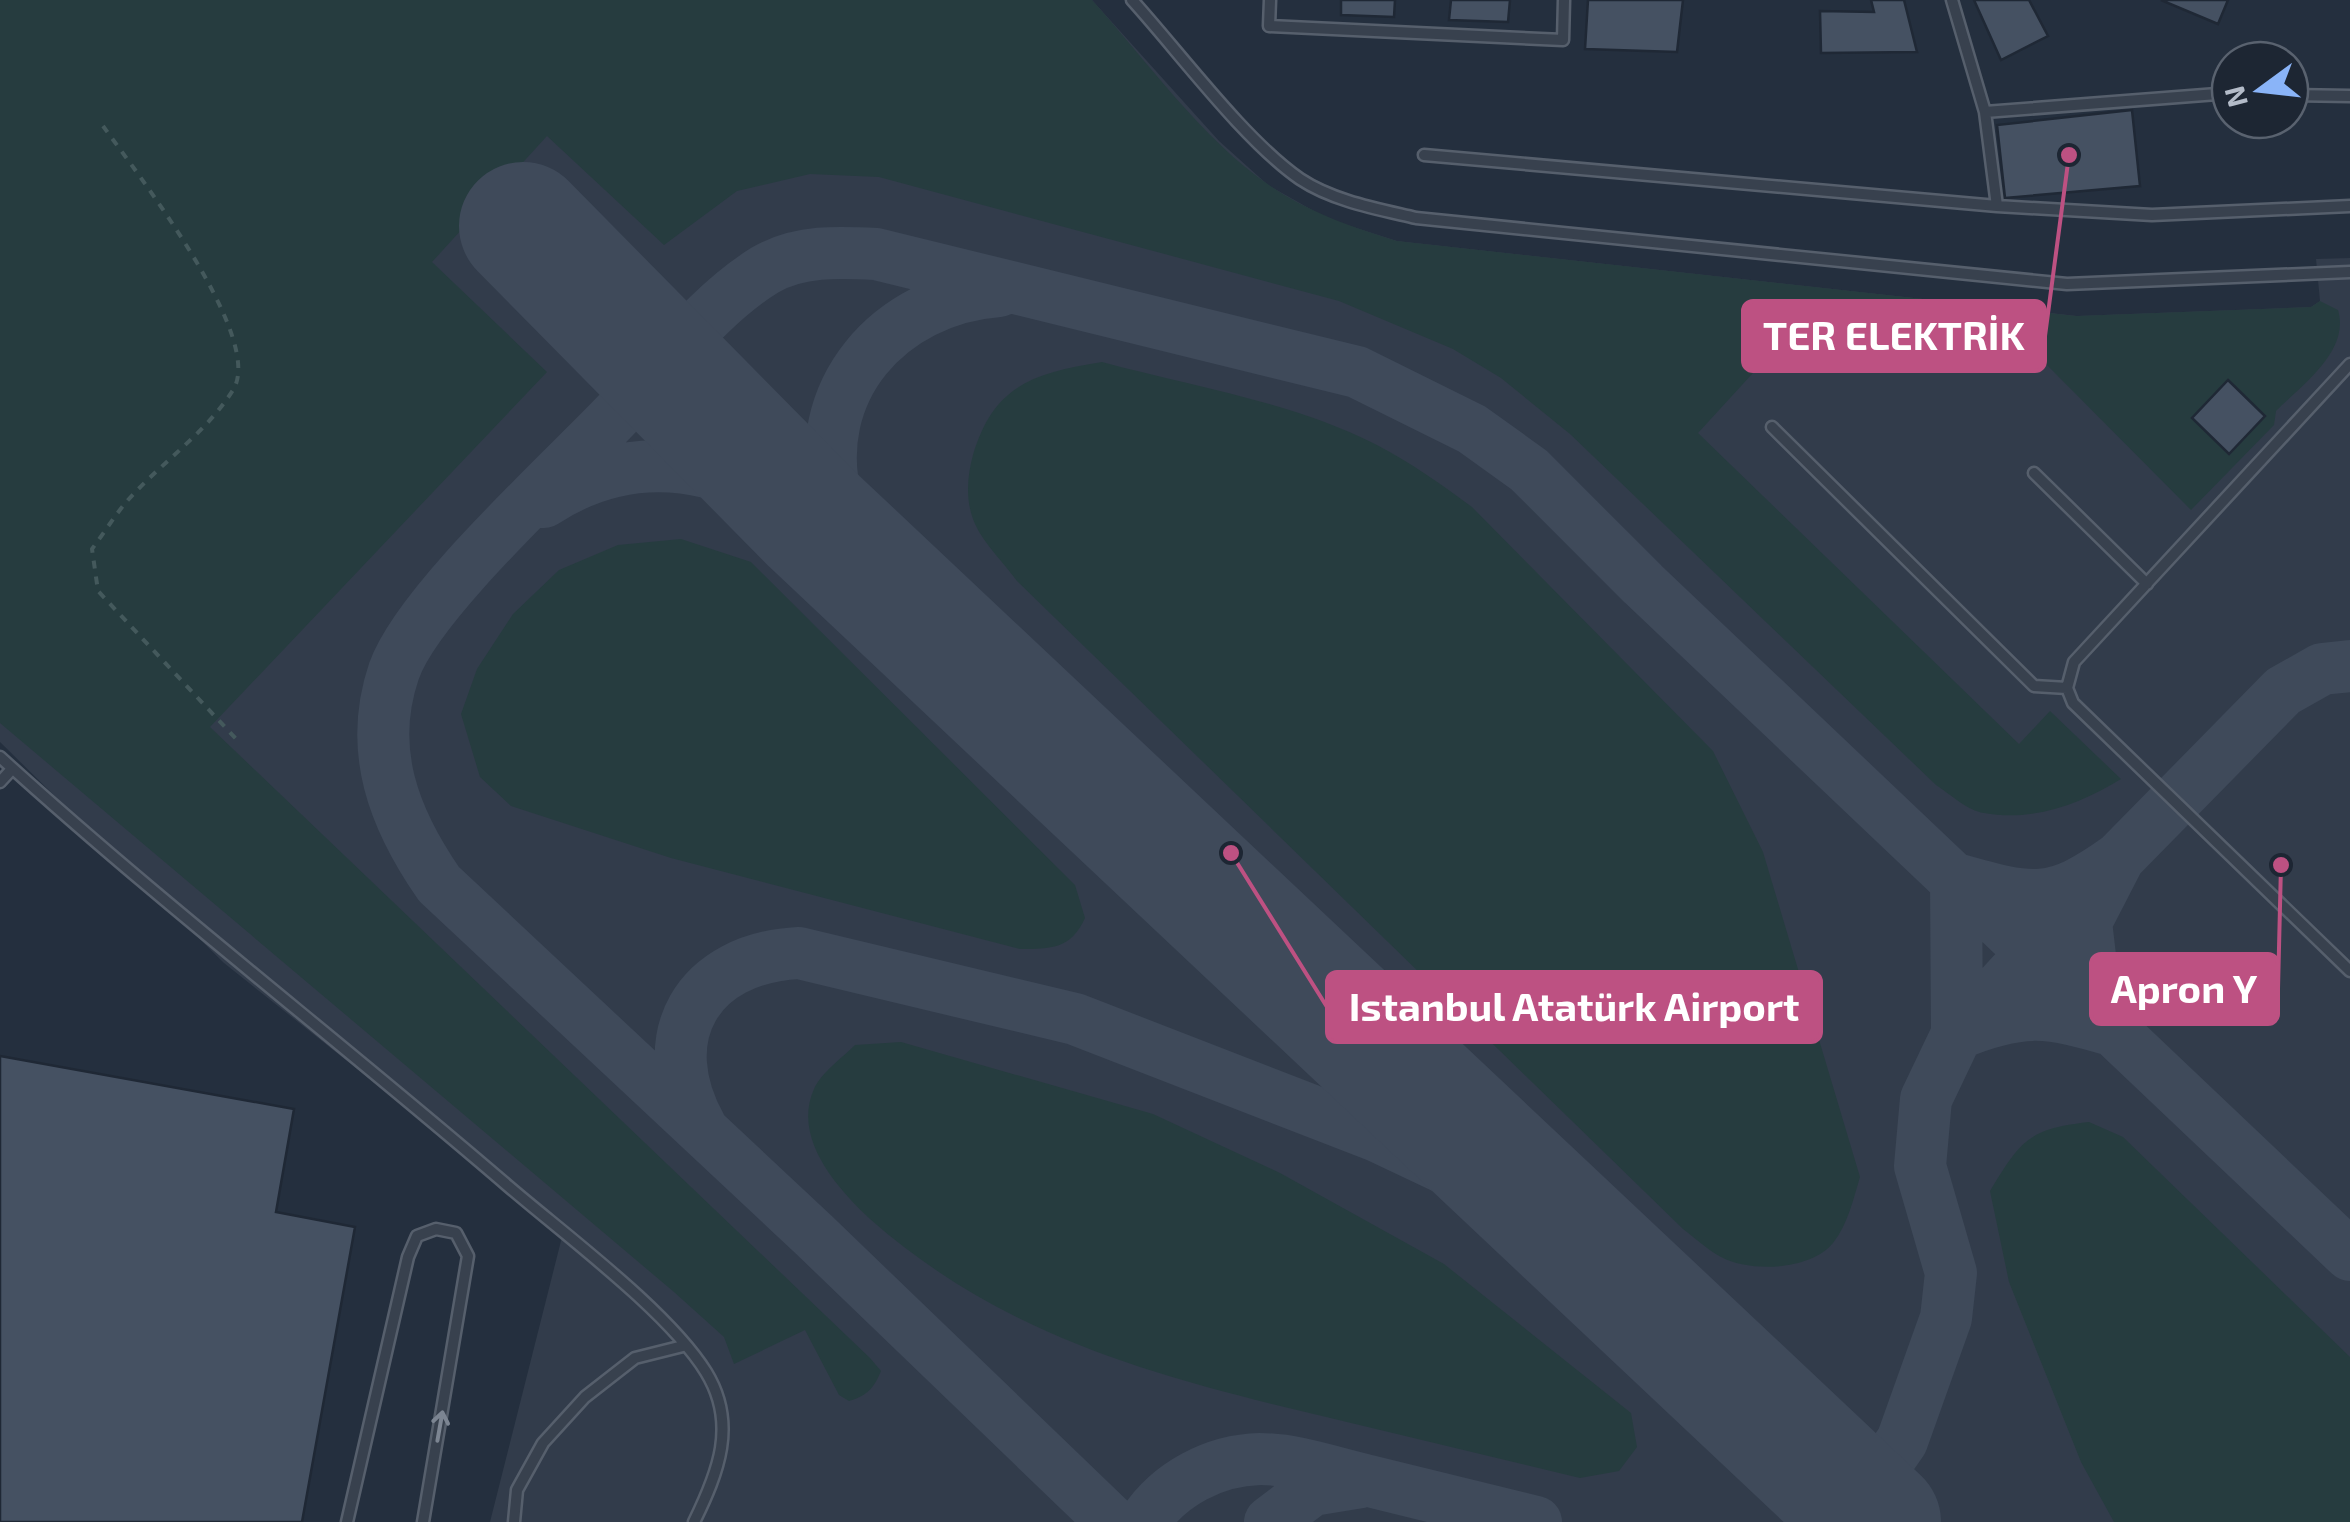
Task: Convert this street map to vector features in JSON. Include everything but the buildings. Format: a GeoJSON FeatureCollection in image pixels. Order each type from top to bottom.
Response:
{"type":"FeatureCollection","features":[{"type":"Feature","properties":{"kind":"lane"},"geometry":{"type":"LineString","coordinates":[[1132,0],[1272,156],[1303,181],[1416,218],[2067,284],[2350,272]]}},
{"type":"Feature","properties":{"kind":"lane"},"geometry":{"type":"LineString","coordinates":[[1270,0],[1268,26],[1563,40],[1564,0]]}},
{"type":"Feature","properties":{"kind":"lane"},"geometry":{"type":"LineString","coordinates":[[1952,0],[1985,112],[1997,206]]}},
{"type":"Feature","properties":{"kind":"lane"},"geometry":{"type":"LineString","coordinates":[[1985,112],[2210,95]]}},
{"type":"Feature","properties":{"kind":"lane"},"geometry":{"type":"LineString","coordinates":[[2310,95],[2350,96]]}},
{"type":"Feature","properties":{"kind":"lane"},"geometry":{"type":"LineString","coordinates":[[1424,155],[2152,216],[2350,206]]}},
{"type":"Feature","properties":{"kind":"lane"},"geometry":{"type":"LineString","coordinates":[[2350,364],[2074,662],[2067,688],[2073,703],[2350,971]]}},
{"type":"Feature","properties":{"kind":"lane"},"geometry":{"type":"LineString","coordinates":[[1772,427],[2034,686],[2067,688]]}},
{"type":"Feature","properties":{"kind":"lane"},"geometry":{"type":"LineString","coordinates":[[2034,473],[2147,584]]}},
{"type":"Feature","properties":{"kind":"lane"},"geometry":{"type":"LineString","coordinates":[[0,758],[563,1233],[683,1346],[706,1373],[721,1410],[724,1447],[694,1522]]}},
{"type":"Feature","properties":{"kind":"lane"},"geometry":{"type":"LineString","coordinates":[[0,782],[12,769]]}},
{"type":"Feature","properties":{"kind":"lane"},"geometry":{"type":"LineString","coordinates":[[347,1522],[408,1256],[417,1236],[436,1229],[456,1233],[468,1256],[423,1522]]}},
{"type":"Feature","properties":{"kind":"lane"},"geometry":{"type":"LineString","coordinates":[[514,1522],[518,1490],[542,1443],[585,1398],[635,1358],[683,1346]]}},
{"type":"Feature","properties":{"kind":"path"},"geometry":{"type":"LineString","coordinates":[[103,126],[184,238],[240,350],[236,387],[195,436],[128,500],[92,549],[98,591],[238,741]]}},
{"type":"Feature","properties":{"kind":"shaded area"},"geometry":{"type":"Polygon","coordinates":[[[0,0],[1092,0],[1219,141],[1268,185],[1328,219],[1397,241],[2077,316],[2311,307],[2320,301],[2316,259],[2350,258],[2350,1522],[490,1522],[563,1233],[224,963],[0,742],[0,0]]]}},
{"type":"Feature","properties":{"kind":"green space"},"geometry":{"type":"Polygon","coordinates":[[[0,0],[1092,0],[1198,123],[1245,167],[1315,211],[1397,241],[2076,316],[2311,307],[2320,301],[2338,310],[2340,325],[2331,353],[2322,366],[2276,411],[2274,425],[2191,510],[2040,358],[2014,338],[1808,313],[1698,433],[2019,744],[2050,711],[2121,779],[2056,809],[2002,815],[1972,809],[1936,785],[1570,434],[1501,378],[1453,349],[1339,301],[879,177],[810,174],[737,191],[664,245],[547,136],[432,262],[547,372],[210,727],[870,1358],[881,1371],[873,1387],[849,1401],[839,1395],[805,1330],[734,1364],[724,1337],[674,1292],[0,723],[0,0]]]}},
{"type":"Feature","properties":{"kind":"green space"},"geometry":{"type":"Polygon","coordinates":[[[1102,362],[1310,417],[1375,444],[1413,466],[1472,507],[1713,751],[1763,852],[1860,1177],[1843,1228],[1823,1252],[1796,1264],[1748,1265],[1721,1257],[1683,1229],[1017,581],[975,524],[968,498],[971,463],[982,431],[1005,397],[1020,386],[1057,371],[1102,362]]]}},
{"type":"Feature","properties":{"kind":"green space"},"geometry":{"type":"Polygon","coordinates":[[[681,539],[751,562],[1075,885],[1085,918],[1073,936],[1059,945],[1020,949],[671,858],[511,806],[480,777],[461,714],[477,669],[513,614],[559,570],[618,545],[681,539]]]}},
{"type":"Feature","properties":{"kind":"green space"},"geometry":{"type":"Polygon","coordinates":[[[901,1042],[1153,1114],[1280,1173],[1444,1264],[1631,1413],[1637,1447],[1619,1471],[1580,1478],[1199,1385],[1083,1346],[973,1294],[870,1219],[832,1177],[813,1143],[809,1107],[822,1077],[855,1045],[901,1042]]]}},
{"type":"Feature","properties":{"kind":"green space"},"geometry":{"type":"Polygon","coordinates":[[[2089,1122],[2123,1137],[2350,1357],[2350,1522],[2114,1522],[2081,1462],[2009,1282],[1990,1191],[2028,1140],[2052,1129],[2089,1122]]]}},
{"type":"Feature","properties":{"kind":"taxiway"},"geometry":{"type":"LineString","coordinates":[[1112,1522],[814,1235],[439,884],[409,834],[389,783],[383,728],[386,700],[408,642],[431,610],[494,538],[724,300],[765,270],[791,259],[834,253],[876,254],[1357,372],[1472,429],[1529,470],[1643,584],[2350,1255]]}},
{"type":"Feature","properties":{"kind":"taxiway"},"geometry":{"type":"LineString","coordinates":[[887,589],[851,538],[837,503],[831,462],[834,424],[846,389],[866,358],[892,332],[923,312],[960,298],[999,291]]}},
{"type":"Feature","properties":{"kind":"taxiway"},"geometry":{"type":"LineString","coordinates":[[544,502],[585,480],[627,469],[667,466],[708,472],[784,504],[853,557]]}},
{"type":"Feature","properties":{"kind":"taxiway"},"geometry":{"type":"LineString","coordinates":[[1838,1522],[1858,1504],[1902,1441],[1946,1318],[1951,1273],[1920,1166],[1926,1099],[1957,1034],[2119,858],[2283,691],[2322,669],[2350,666]]}},
{"type":"Feature","properties":{"kind":"taxiway"},"geometry":{"type":"LineString","coordinates":[[2119,858],[2086,922],[2093,982],[2115,1031],[2071,1019],[2035,1015],[2000,1019],[1957,1034],[1956,879],[2005,892],[2041,895],[2076,885],[2119,858]]}},
{"type":"Feature","properties":{"kind":"taxiway"},"geometry":{"type":"LineString","coordinates":[[701,1127],[687,1094],[681,1063],[683,1034],[693,1008],[710,987],[734,970],[763,958],[799,953],[1075,1019],[1377,1136],[1567,1226]]}},
{"type":"Feature","properties":{"kind":"taxiway"},"geometry":{"type":"LineString","coordinates":[[1144,1522],[1166,1496],[1194,1477],[1226,1464],[1260,1459],[1313,1466],[1536,1522]]}},
{"type":"Feature","properties":{"kind":"taxiway"},"geometry":{"type":"LineString","coordinates":[[1270,1522],[1312,1490],[1361,1482]]}},
{"type":"Feature","properties":{"kind":"runway"},"geometry":{"type":"LineString","coordinates":[[523,226],[814,521],[1877,1522]]}},
{"type":"Feature","properties":{"kind":"place","name":"TER ELEKTRİK"},"geometry":{"type":"Point","coordinates":[2069,155]}},
{"type":"Feature","properties":{"kind":"place","name":"Istanbul Atatürk Airport"},"geometry":{"type":"Point","coordinates":[1231,853]}},
{"type":"Feature","properties":{"kind":"place","name":"Apron Y"},"geometry":{"type":"Point","coordinates":[2281,865]}}]}
